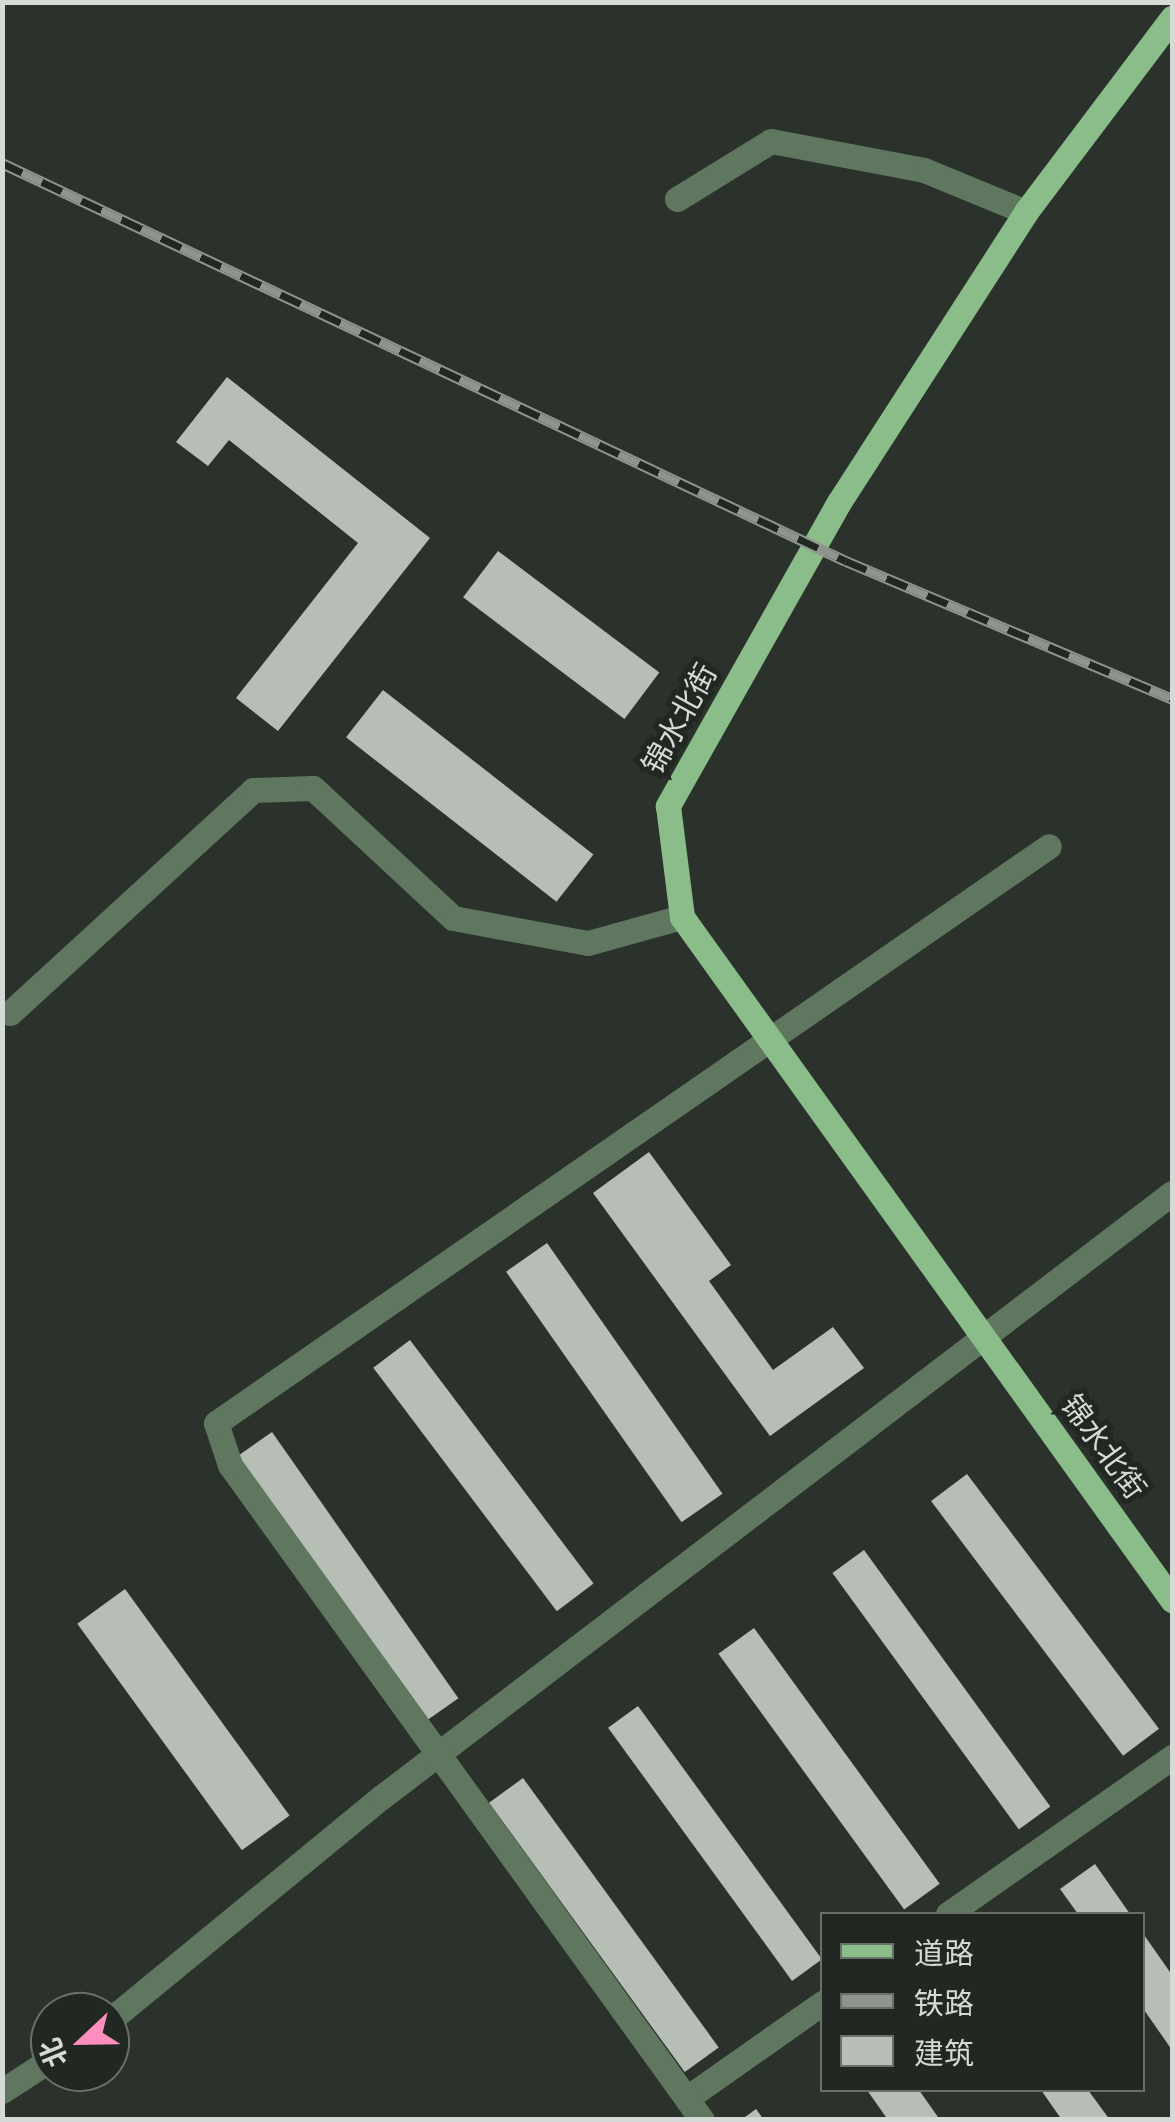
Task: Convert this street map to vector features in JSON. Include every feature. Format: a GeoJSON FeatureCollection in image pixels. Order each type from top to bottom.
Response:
{"type":"FeatureCollection","features":[{"type":"Feature","properties":{"kind":"main road","name":"锦水北街"},"geometry":{"type":"LineString","coordinates":[[1172,18],[1026,212],[839,502],[668,806],[682,917],[1172,1600]]}},
{"type":"Feature","properties":{"kind":"street"},"geometry":{"type":"LineString","coordinates":[[677,199],[771,141],[924,170],[1026,212]]}},
{"type":"Feature","properties":{"kind":"street"},"geometry":{"type":"LineString","coordinates":[[10,1014],[252,790],[313,788],[453,918],[588,943],[682,917]]}},
{"type":"Feature","properties":{"kind":"street"},"geometry":{"type":"LineString","coordinates":[[702,2120],[230,1464],[216,1423],[1049,846]]}},
{"type":"Feature","properties":{"kind":"street"},"geometry":{"type":"LineString","coordinates":[[130,2004],[438,1752],[1172,1194]]}},
{"type":"Feature","properties":{"kind":"street"},"geometry":{"type":"LineString","coordinates":[[951,1912],[1172,1758]]}},
{"type":"Feature","properties":{"kind":"street"},"geometry":{"type":"LineString","coordinates":[[687,2098],[820,2004]]}},
{"type":"Feature","properties":{"kind":"street"},"geometry":{"type":"LineString","coordinates":[[2,2091],[30,2073]]}},
{"type":"Feature","properties":{"kind":"building"},"geometry":{"type":"Polygon","coordinates":[[[227,377],[430,538],[278,731],[236,698],[358,543],[229,440],[208,466],[176,442],[227,377]]]}},
{"type":"Feature","properties":{"kind":"building"},"geometry":{"type":"Polygon","coordinates":[[[498,551],[659,673],[624,719],[463,597],[498,551]]]}},
{"type":"Feature","properties":{"kind":"building"},"geometry":{"type":"Polygon","coordinates":[[[383,690],[593,854],[556,902],[346,737],[383,690]]]}},
{"type":"Feature","properties":{"kind":"building"},"geometry":{"type":"Polygon","coordinates":[[[649,1152],[731,1265],[709,1281],[773,1370],[833,1327],[864,1368],[770,1436],[593,1193],[649,1152]]]}},
{"type":"Feature","properties":{"kind":"building"},"geometry":{"type":"Polygon","coordinates":[[[547,1243],[723,1494],[682,1522],[506,1272],[547,1243]]]}},
{"type":"Feature","properties":{"kind":"building"},"geometry":{"type":"Polygon","coordinates":[[[410,1340],[594,1584],[557,1611],[373,1368],[410,1340]]]}},
{"type":"Feature","properties":{"kind":"building"},"geometry":{"type":"Polygon","coordinates":[[[272,1432],[458,1698],[422,1723],[236,1457],[272,1432]]]}},
{"type":"Feature","properties":{"kind":"building"},"geometry":{"type":"Polygon","coordinates":[[[967,1474],[1159,1729],[1123,1756],[931,1501],[967,1474]]]}},
{"type":"Feature","properties":{"kind":"building"},"geometry":{"type":"Polygon","coordinates":[[[864,1550],[1050,1806],[1019,1829],[832,1573],[864,1550]]]}},
{"type":"Feature","properties":{"kind":"building"},"geometry":{"type":"Polygon","coordinates":[[[125,1589],[290,1816],[242,1850],[77,1624],[125,1589]]]}},
{"type":"Feature","properties":{"kind":"building"},"geometry":{"type":"Polygon","coordinates":[[[754,1628],[940,1884],[904,1910],[718,1654],[754,1628]]]}},
{"type":"Feature","properties":{"kind":"building"},"geometry":{"type":"Polygon","coordinates":[[[638,1706],[820,1957],[820,1961],[792,1981],[608,1728],[638,1706]]]}},
{"type":"Feature","properties":{"kind":"building"},"geometry":{"type":"Polygon","coordinates":[[[523,1778],[719,2047],[685,2072],[489,1803],[523,1778]]]}},
{"type":"Feature","properties":{"kind":"building"},"geometry":{"type":"Polygon","coordinates":[[[1095,1864],[1129,1912],[1077,1912],[1060,1889],[1095,1864]]]}},
{"type":"Feature","properties":{"kind":"building"},"geometry":{"type":"Polygon","coordinates":[[[1145,1936],[1172,1975],[1172,2050],[1145,2011],[1145,1936]]]}},
{"type":"Feature","properties":{"kind":"building"},"geometry":{"type":"Polygon","coordinates":[[[868,2092],[920,2092],[940,2120],[888,2120],[868,2092]]]}},
{"type":"Feature","properties":{"kind":"building"},"geometry":{"type":"Polygon","coordinates":[[[1042,2092],[1089,2092],[1110,2120],[1062,2120],[1042,2092]]]}},
{"type":"Feature","properties":{"kind":"building"},"geometry":{"type":"Polygon","coordinates":[[[756,2109],[764,2120],[741,2120],[756,2109]]]}},
{"type":"Feature","properties":{"kind":"railway"},"geometry":{"type":"LineString","coordinates":[[2,163],[846,561],[1172,699]]}}]}
